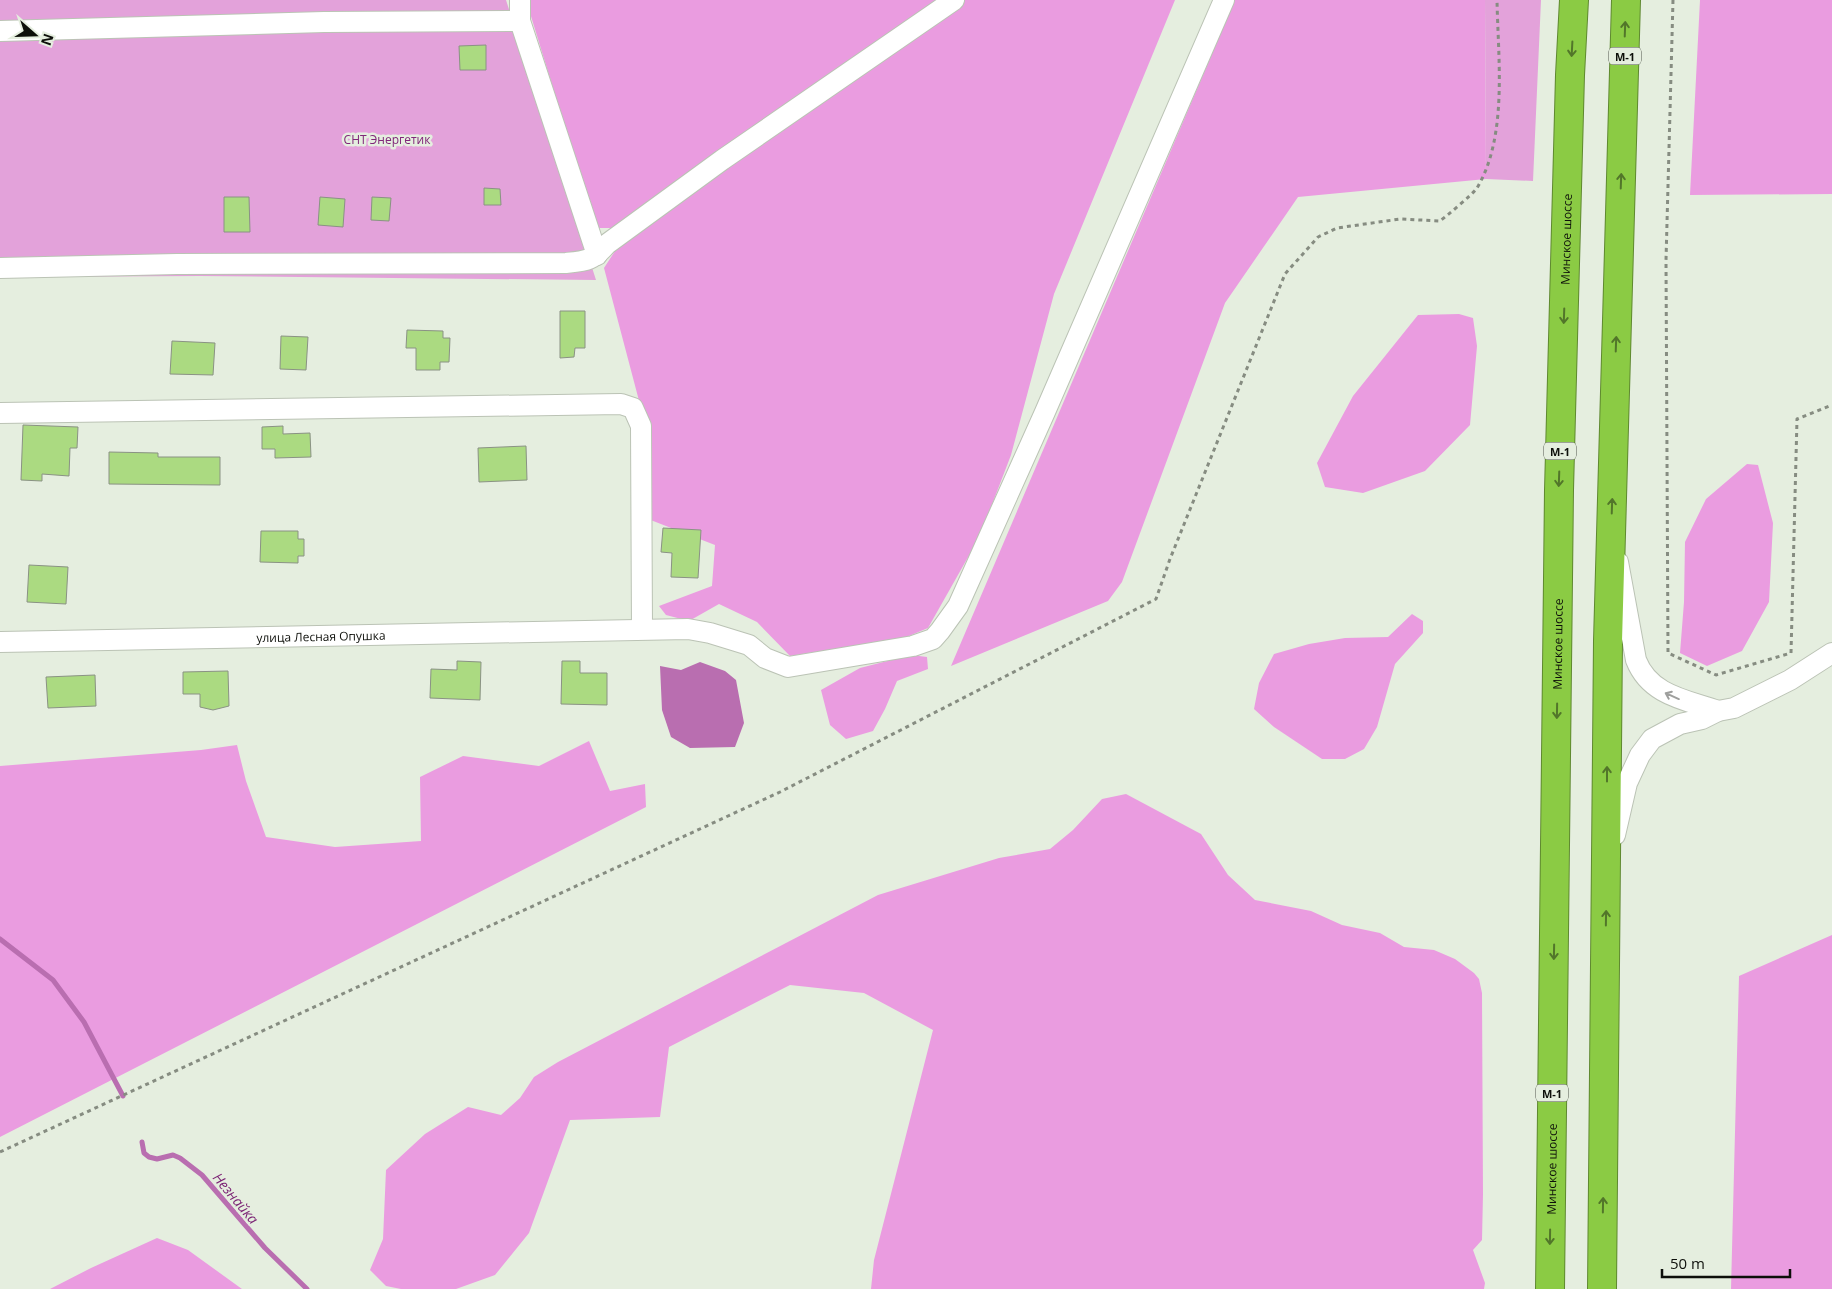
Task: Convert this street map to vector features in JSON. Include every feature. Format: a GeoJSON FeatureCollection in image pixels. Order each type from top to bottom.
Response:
{"type":"FeatureCollection","features":[{"type":"Feature","properties":{"kind":"highway","name":"Минское шоссе"},"geometry":{"type":"LineString","coordinates":[[1549,1287],[1559,490],[1570,75],[1574,0]]}},
{"type":"Feature","properties":{"kind":"highway","name":"М-1"},"geometry":{"type":"LineString","coordinates":[[1602,1289],[1607,743],[1626,0]]}},
{"type":"Feature","properties":{"kind":"street"},"geometry":{"type":"LineString","coordinates":[[520,0],[520,21],[597,255]]}},
{"type":"Feature","properties":{"kind":"street"},"geometry":{"type":"LineString","coordinates":[[0,268],[187,264],[566,263],[589,260],[597,255],[607,244],[722,160],[954,0]]}},
{"type":"Feature","properties":{"kind":"street","name":"улица Лесная Опушка"},"geometry":{"type":"LineString","coordinates":[[0,642],[688,629],[749,644],[765,658],[788,667],[913,646],[933,639],[958,606],[1045,412],[1224,0]]}},
{"type":"Feature","properties":{"kind":"street"},"geometry":{"type":"LineString","coordinates":[[0,31],[324,22],[520,21]]}},
{"type":"Feature","properties":{"kind":"street"},"geometry":{"type":"LineString","coordinates":[[0,413],[621,404],[633,408],[640,426],[642,629]]}},
{"type":"Feature","properties":{"kind":"street"},"geometry":{"type":"LineString","coordinates":[[1611,535],[1639,668],[1648,680],[1668,695],[1718,711]]}},
{"type":"Feature","properties":{"kind":"street"},"geometry":{"type":"LineString","coordinates":[[1607,875],[1627,783],[1640,755],[1657,736],[1680,724],[1707,718],[1718,711],[1734,708],[1790,680],[1832,653]]}},
{"type":"Feature","properties":{"kind":"path"},"geometry":{"type":"LineString","coordinates":[[1673,0],[1666,260],[1668,653],[1716,675],[1791,653]]}},
{"type":"Feature","properties":{"kind":"path"},"geometry":{"type":"LineString","coordinates":[[1790,680],[1797,420],[1832,405]]}},
{"type":"Feature","properties":{"kind":"green space","name":"СНТ Энергетик"},"geometry":{"type":"Polygon","coordinates":[[[0,0],[506,0],[596,280],[200,276],[0,277],[0,0]]]}},
{"type":"Feature","properties":{"kind":"green space"},"geometry":{"type":"Polygon","coordinates":[[[1485,0],[1541,0],[1533,181],[1486,179],[1485,0]]]}},
{"type":"Feature","properties":{"kind":"shaded area"},"geometry":{"type":"Polygon","coordinates":[[[526,0],[1175,0],[1054,294],[1011,455],[980,536],[928,628],[904,638],[790,656],[757,622],[719,604],[689,621],[666,615],[659,606],[712,586],[715,545],[648,519],[647,431],[604,268],[630,228],[596,228],[526,0]]]}},
{"type":"Feature","properties":{"kind":"shaded area"},"geometry":{"type":"Polygon","coordinates":[[[1235,0],[1485,0],[1486,179],[1298,197],[1225,303],[1122,582],[1108,601],[951,666],[1235,0]]]}},
{"type":"Feature","properties":{"kind":"shaded area"},"geometry":{"type":"Polygon","coordinates":[[[1700,0],[1832,0],[1832,194],[1690,195],[1700,0]]]}},
{"type":"Feature","properties":{"kind":"shaded area"},"geometry":{"type":"Polygon","coordinates":[[[1459,314],[1473,318],[1477,346],[1470,425],[1425,471],[1363,493],[1325,487],[1317,463],[1353,396],[1418,315],[1459,314]]]}},
{"type":"Feature","properties":{"kind":"shaded area"},"geometry":{"type":"Polygon","coordinates":[[[1747,464],[1758,465],[1773,523],[1769,602],[1742,651],[1707,666],[1680,653],[1684,602],[1685,542],[1706,499],[1747,464]]]}},
{"type":"Feature","properties":{"kind":"shaded area"},"geometry":{"type":"Polygon","coordinates":[[[1412,614],[1423,621],[1423,633],[1395,664],[1377,727],[1364,749],[1345,759],[1322,759],[1274,727],[1254,709],[1259,683],[1274,654],[1309,644],[1345,638],[1388,637],[1412,614]]]}},
{"type":"Feature","properties":{"kind":"shaded area"},"geometry":{"type":"Polygon","coordinates":[[[911,655],[927,657],[928,669],[897,681],[873,731],[846,739],[830,725],[821,690],[860,668],[911,655]]]}},
{"type":"Feature","properties":{"kind":"shaded area"},"geometry":{"type":"Polygon","coordinates":[[[700,662],[725,671],[736,680],[744,723],[735,747],[690,748],[671,737],[662,710],[660,666],[681,670],[700,662]]]}},
{"type":"Feature","properties":{"kind":"shaded area"},"geometry":{"type":"Polygon","coordinates":[[[589,741],[610,791],[645,784],[646,807],[0,1137],[0,766],[201,750],[237,745],[246,781],[266,837],[335,847],[421,841],[420,777],[463,756],[539,766],[589,741]]]}},
{"type":"Feature","properties":{"kind":"shaded area"},"geometry":{"type":"Polygon","coordinates":[[[1126,794],[1201,834],[1228,875],[1255,900],[1311,911],[1342,925],[1380,933],[1404,947],[1434,950],[1455,959],[1479,979],[1482,993],[1482,1240],[1473,1250],[1485,1283],[1484,1289],[871,1289],[874,1260],[933,1030],[864,993],[790,985],[669,1047],[660,1117],[570,1120],[529,1233],[495,1275],[456,1289],[401,1289],[386,1286],[370,1270],[383,1239],[386,1170],[425,1134],[468,1107],[501,1115],[520,1098],[534,1077],[558,1062],[878,895],[999,858],[1050,849],[1073,830],[1102,799],[1126,794]]]}},
{"type":"Feature","properties":{"kind":"shaded area"},"geometry":{"type":"Polygon","coordinates":[[[1832,935],[1832,1289],[1731,1289],[1739,976],[1832,935]]]}},
{"type":"Feature","properties":{"kind":"shaded area"},"geometry":{"type":"Polygon","coordinates":[[[157,1238],[188,1250],[242,1289],[50,1289],[91,1268],[157,1238]]]}},
{"type":"Feature","properties":{"kind":"building"},"geometry":{"type":"Polygon","coordinates":[[[486,45],[486,70],[460,70],[459,46],[486,45]]]}},
{"type":"Feature","properties":{"kind":"building"},"geometry":{"type":"Polygon","coordinates":[[[484,188],[500,189],[501,205],[484,205],[484,188]]]}},
{"type":"Feature","properties":{"kind":"building"},"geometry":{"type":"Polygon","coordinates":[[[224,197],[249,197],[250,232],[224,232],[224,197]]]}},
{"type":"Feature","properties":{"kind":"building"},"geometry":{"type":"Polygon","coordinates":[[[320,197],[345,199],[343,227],[318,225],[320,197]]]}},
{"type":"Feature","properties":{"kind":"building"},"geometry":{"type":"Polygon","coordinates":[[[372,197],[391,198],[389,221],[371,220],[372,197]]]}},
{"type":"Feature","properties":{"kind":"building"},"geometry":{"type":"Polygon","coordinates":[[[560,311],[585,311],[585,348],[575,348],[574,357],[560,358],[560,311]]]}},
{"type":"Feature","properties":{"kind":"building"},"geometry":{"type":"Polygon","coordinates":[[[407,330],[443,331],[443,338],[450,338],[449,362],[440,362],[440,370],[416,370],[416,348],[406,348],[407,330]]]}},
{"type":"Feature","properties":{"kind":"building"},"geometry":{"type":"Polygon","coordinates":[[[281,336],[308,337],[306,370],[280,369],[281,336]]]}},
{"type":"Feature","properties":{"kind":"building"},"geometry":{"type":"Polygon","coordinates":[[[172,341],[215,343],[213,375],[170,374],[172,341]]]}},
{"type":"Feature","properties":{"kind":"building"},"geometry":{"type":"Polygon","coordinates":[[[23,425],[78,427],[77,448],[70,448],[69,476],[42,474],[42,481],[21,480],[23,425]]]}},
{"type":"Feature","properties":{"kind":"building"},"geometry":{"type":"Polygon","coordinates":[[[283,426],[283,434],[310,433],[311,457],[275,458],[275,449],[262,449],[262,427],[283,426]]]}},
{"type":"Feature","properties":{"kind":"building"},"geometry":{"type":"Polygon","coordinates":[[[526,446],[527,480],[479,482],[478,448],[526,446]]]}},
{"type":"Feature","properties":{"kind":"building"},"geometry":{"type":"Polygon","coordinates":[[[109,452],[158,453],[158,457],[220,457],[220,485],[109,484],[109,452]]]}},
{"type":"Feature","properties":{"kind":"building"},"geometry":{"type":"Polygon","coordinates":[[[663,528],[701,530],[698,578],[671,577],[672,553],[661,552],[663,528]]]}},
{"type":"Feature","properties":{"kind":"building"},"geometry":{"type":"Polygon","coordinates":[[[261,531],[298,531],[298,539],[304,539],[304,556],[298,556],[298,563],[260,562],[261,531]]]}},
{"type":"Feature","properties":{"kind":"building"},"geometry":{"type":"Polygon","coordinates":[[[29,565],[68,567],[66,604],[27,602],[29,565]]]}},
{"type":"Feature","properties":{"kind":"building"},"geometry":{"type":"Polygon","coordinates":[[[457,661],[481,662],[480,700],[430,698],[431,669],[457,670],[457,661]]]}},
{"type":"Feature","properties":{"kind":"building"},"geometry":{"type":"Polygon","coordinates":[[[562,661],[580,661],[580,673],[607,673],[607,705],[561,704],[562,661]]]}},
{"type":"Feature","properties":{"kind":"building"},"geometry":{"type":"Polygon","coordinates":[[[228,671],[229,706],[213,710],[200,707],[200,694],[183,694],[183,672],[228,671]]]}},
{"type":"Feature","properties":{"kind":"building"},"geometry":{"type":"Polygon","coordinates":[[[95,675],[96,706],[48,708],[46,677],[95,675]]]}},
{"type":"Feature","properties":{"kind":"waterway","name":"Незнайка"},"geometry":{"type":"LineString","coordinates":[[0,939],[53,980],[84,1022],[123,1096]]}},
{"type":"Feature","properties":{"kind":"waterway","name":"Незнайка"},"geometry":{"type":"LineString","coordinates":[[142,1142],[144,1153],[149,1157],[157,1159],[173,1155],[180,1158],[202,1175],[265,1248],[307,1289]]}}]}
